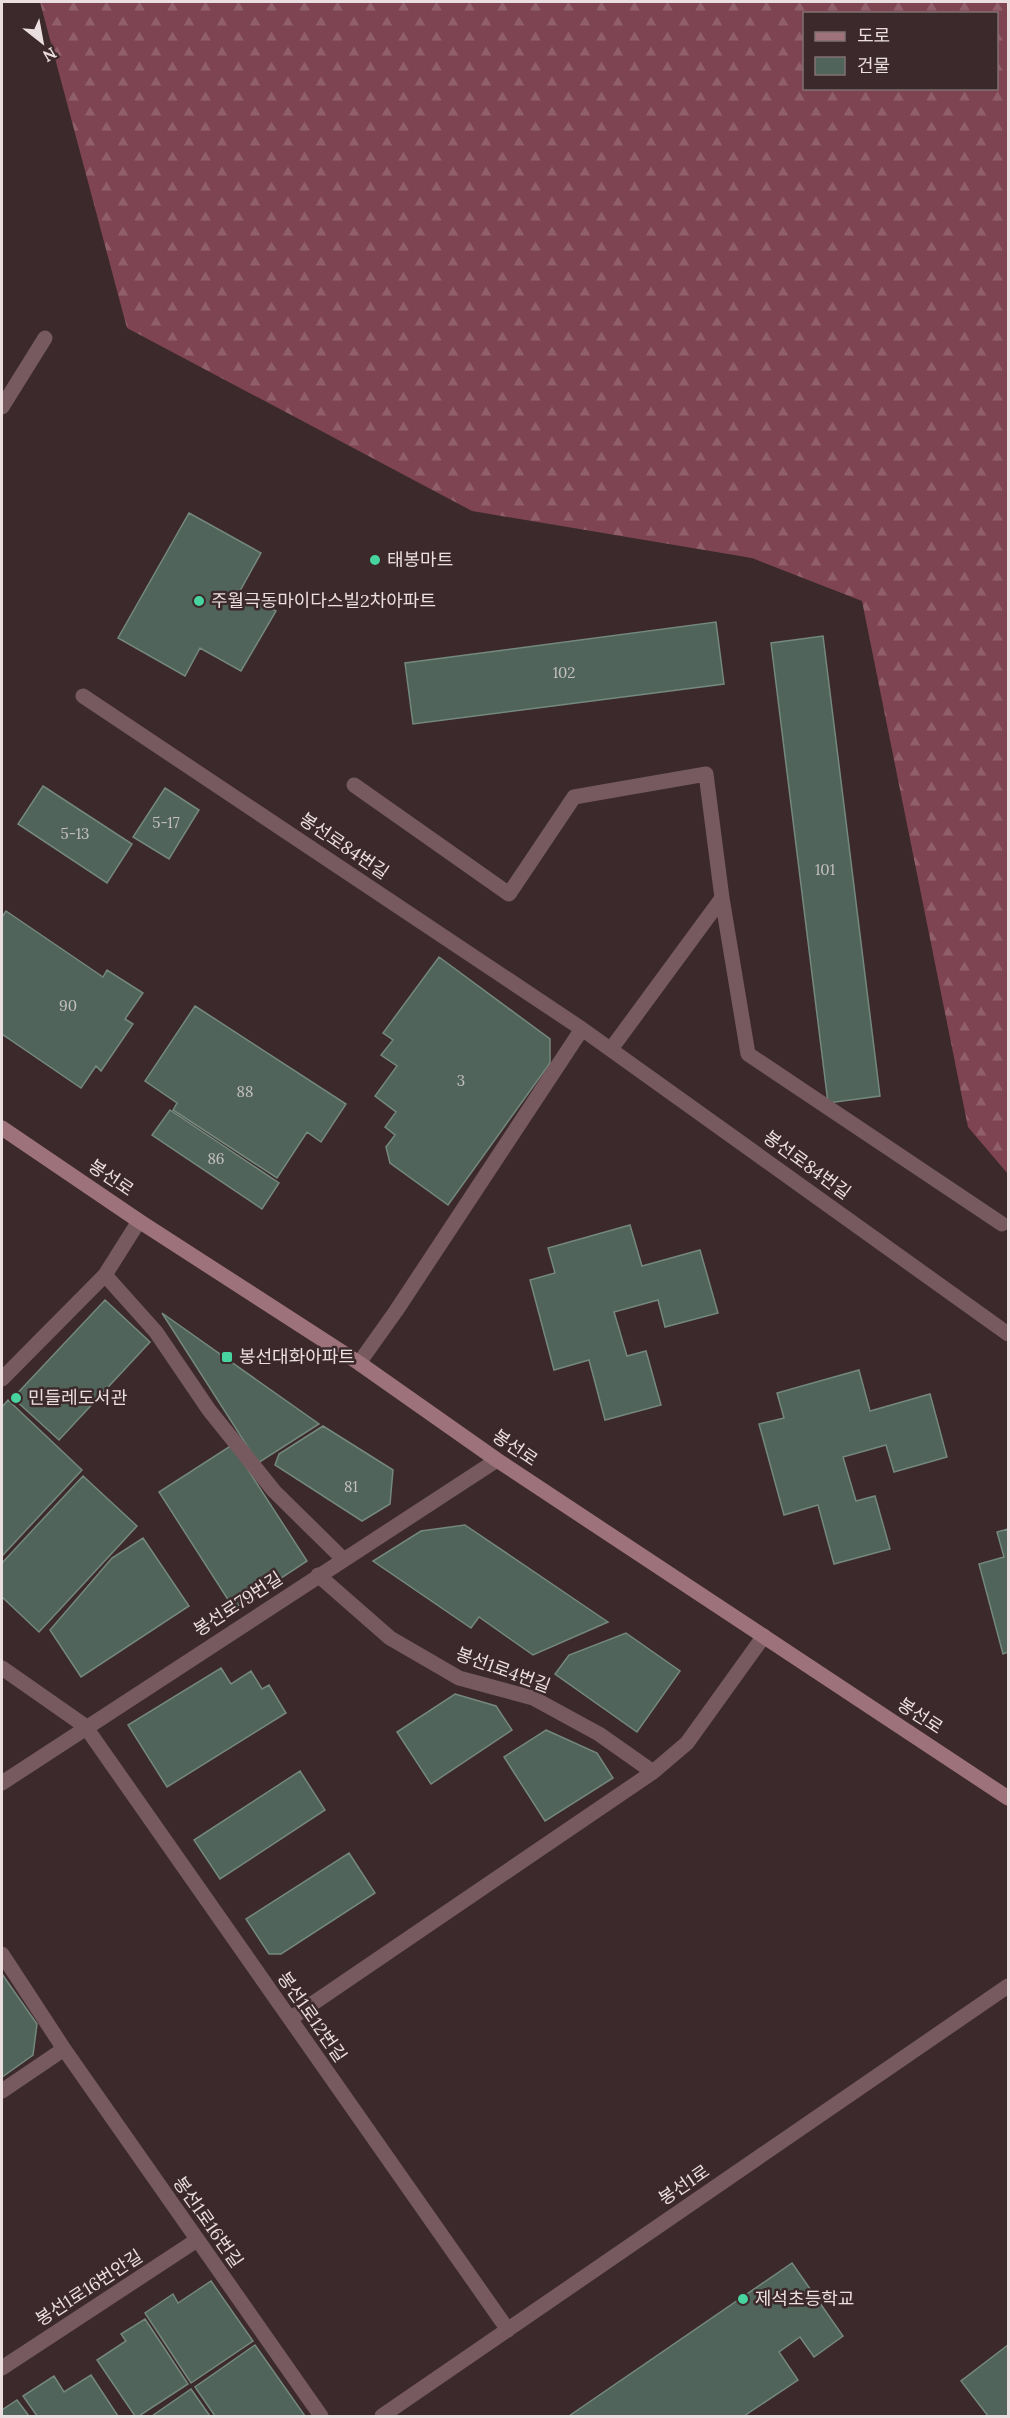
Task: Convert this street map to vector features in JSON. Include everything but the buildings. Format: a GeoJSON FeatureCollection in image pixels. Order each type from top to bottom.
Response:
{"type":"FeatureCollection","features":[{"type":"Feature","properties":{"kind":"main road","name":"봉선로"},"geometry":{"type":"LineString","coordinates":[[2,1128],[139,1221],[359,1363],[497,1460],[1008,1798]]}},
{"type":"Feature","properties":{"kind":"street"},"geometry":{"type":"LineString","coordinates":[[2,407],[45,338]]}},
{"type":"Feature","properties":{"kind":"street","name":"봉선로84번길"},"geometry":{"type":"LineString","coordinates":[[83,696],[611,1049],[1008,1334]]}},
{"type":"Feature","properties":{"kind":"street"},"geometry":{"type":"LineString","coordinates":[[354,786],[509,894],[574,797],[706,774],[722,898],[748,1054],[1002,1224]]}},
{"type":"Feature","properties":{"kind":"street"},"geometry":{"type":"LineString","coordinates":[[611,1049],[722,898]]}},
{"type":"Feature","properties":{"kind":"street"},"geometry":{"type":"LineString","coordinates":[[359,1363],[396,1311],[582,1029]]}},
{"type":"Feature","properties":{"kind":"street"},"geometry":{"type":"LineString","coordinates":[[2,1380],[105,1275],[139,1221]]}},
{"type":"Feature","properties":{"kind":"street"},"geometry":{"type":"LineString","coordinates":[[105,1275],[156,1332],[209,1410],[274,1491],[343,1559]]}},
{"type":"Feature","properties":{"kind":"street","name":"봉선로79번길"},"geometry":{"type":"LineString","coordinates":[[2,1783],[85,1726],[497,1460]]}},
{"type":"Feature","properties":{"kind":"street","name":"봉선1로4번길"},"geometry":{"type":"LineString","coordinates":[[318,1575],[390,1638],[459,1678],[533,1698],[599,1734],[653,1772]]}},
{"type":"Feature","properties":{"kind":"street"},"geometry":{"type":"LineString","coordinates":[[290,2019],[653,1772],[687,1743],[764,1636]]}},
{"type":"Feature","properties":{"kind":"street"},"geometry":{"type":"LineString","coordinates":[[2,1668],[85,1726]]}},
{"type":"Feature","properties":{"kind":"street","name":"봉선1로12번길"},"geometry":{"type":"LineString","coordinates":[[85,1726],[508,2330]]}},
{"type":"Feature","properties":{"kind":"street","name":"봉선1로16번길"},"geometry":{"type":"LineString","coordinates":[[2,1954],[64,2049],[321,2416]]}},
{"type":"Feature","properties":{"kind":"street","name":"봉선1로"},"geometry":{"type":"LineString","coordinates":[[382,2416],[1008,1986]]}},
{"type":"Feature","properties":{"kind":"street"},"geometry":{"type":"LineString","coordinates":[[2,2091],[64,2049]]}},
{"type":"Feature","properties":{"kind":"street","name":"봉선1로16번안길"},"geometry":{"type":"LineString","coordinates":[[2,2368],[197,2240]]}},
{"type":"Feature","properties":{"kind":"green space"},"geometry":{"type":"Polygon","coordinates":[[[40,2],[1008,2],[1008,1174],[968,1127],[862,601],[752,558],[472,511],[127,328],[40,2]]]}},
{"type":"Feature","properties":{"kind":"place","name":"태봉마트"},"geometry":{"type":"Point","coordinates":[375,560]}},
{"type":"Feature","properties":{"kind":"place","name":"주월극동마이다스빌2차아파트"},"geometry":{"type":"Point","coordinates":[199,601]}},
{"type":"Feature","properties":{"kind":"place","name":"봉선대화아파트"},"geometry":{"type":"Point","coordinates":[227,1357]}},
{"type":"Feature","properties":{"kind":"place","name":"민들레도서관"},"geometry":{"type":"Point","coordinates":[16,1398]}},
{"type":"Feature","properties":{"kind":"place","name":"제석초등학교"},"geometry":{"type":"Point","coordinates":[743,2299]}}]}
